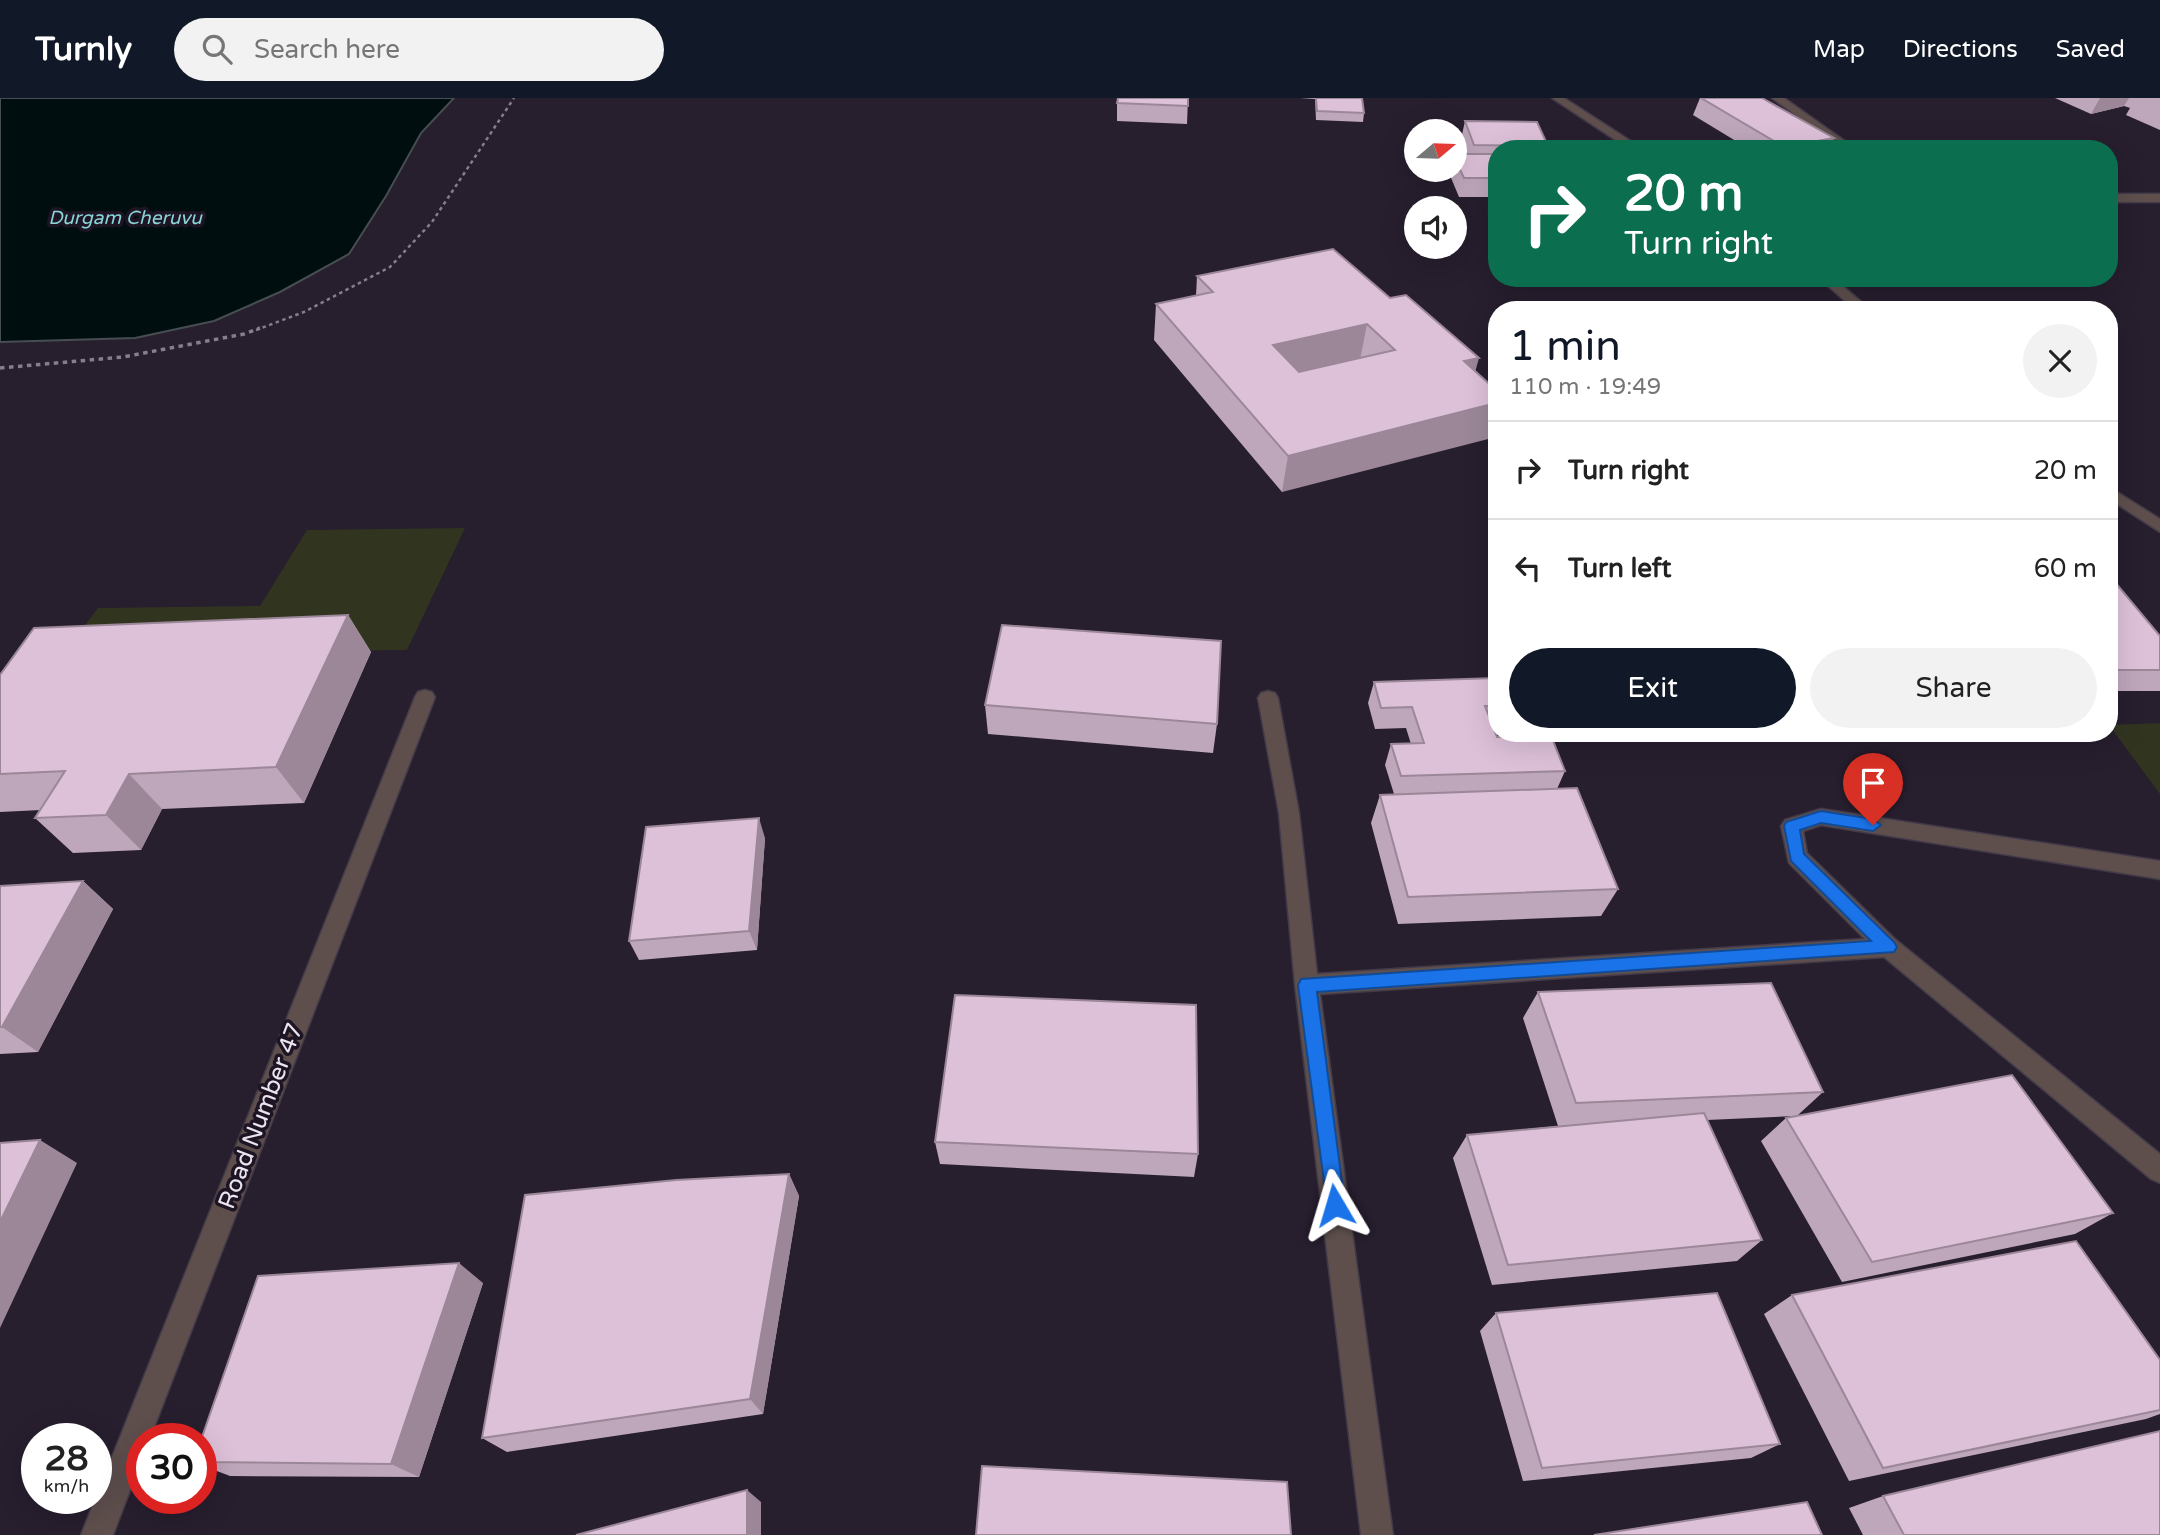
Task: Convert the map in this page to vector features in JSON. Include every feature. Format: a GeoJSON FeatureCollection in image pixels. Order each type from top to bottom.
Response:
{"type":"FeatureCollection","features":[{"type":"Feature","properties":{"kind":"street"},"geometry":{"type":"LineString","coordinates":[[1557,98],[1623,140]]}},
{"type":"Feature","properties":{"kind":"street"},"geometry":{"type":"LineString","coordinates":[[1777,98],[1837,140]]}},
{"type":"Feature","properties":{"kind":"street"},"geometry":{"type":"LineString","coordinates":[[2118,198],[2160,198]]}},
{"type":"Feature","properties":{"kind":"street"},"geometry":{"type":"LineString","coordinates":[[1836,287],[1853,301]]}},
{"type":"Feature","properties":{"kind":"street"},"geometry":{"type":"LineString","coordinates":[[2118,498],[2160,527]]}},
{"type":"Feature","properties":{"kind":"street","name":"Road Number 47"},"geometry":{"type":"LineString","coordinates":[[97,1535],[425,697]]}},
{"type":"Feature","properties":{"kind":"street"},"geometry":{"type":"LineString","coordinates":[[1268,698],[1289,813],[1307,985],[1377,1535]]}},
{"type":"Feature","properties":{"kind":"street"},"geometry":{"type":"LineString","coordinates":[[2160,870],[1821,817],[1792,826],[1797,857],[1888,947],[2160,1170]]}},
{"type":"Feature","properties":{"kind":"street"},"geometry":{"type":"LineString","coordinates":[[1307,985],[1888,947]]}},
{"type":"Feature","properties":{"kind":"path"},"geometry":{"type":"LineString","coordinates":[[0,368],[136,354],[244,334],[304,312],[390,267],[432,222],[514,98]]}},
{"type":"Feature","properties":{"kind":"green space"},"geometry":{"type":"Polygon","coordinates":[[[465,528],[407,650],[63,654],[98,608],[260,606],[307,530],[465,528]]]}},
{"type":"Feature","properties":{"kind":"green space"},"geometry":{"type":"Polygon","coordinates":[[[2160,723],[2160,794],[2118,737],[2118,725],[2160,723]]]}},
{"type":"Feature","properties":{"kind":"water","name":"Durgam Cheruvu"},"geometry":{"type":"Polygon","coordinates":[[[0,98],[454,98],[421,133],[386,196],[349,254],[280,292],[214,321],[135,338],[0,342],[0,98]]]}},
{"type":"Feature","properties":{"kind":"building"},"geometry":{"type":"Polygon","coordinates":[[[1118,98],[1188,98],[1188,106],[1117,103],[1118,98]]]}},
{"type":"Feature","properties":{"kind":"building"},"geometry":{"type":"Polygon","coordinates":[[[1316,98],[1362,98],[1364,113],[1317,111],[1316,98]]]}},
{"type":"Feature","properties":{"kind":"building"},"geometry":{"type":"Polygon","coordinates":[[[1701,98],[1762,98],[1834,138],[1772,140],[1701,98]]]}},
{"type":"Feature","properties":{"kind":"building"},"geometry":{"type":"Polygon","coordinates":[[[1467,121],[1537,122],[1545,140],[1488,140],[1488,145],[1474,145],[1467,121]]]}},
{"type":"Feature","properties":{"kind":"building"},"geometry":{"type":"Polygon","coordinates":[[[1467,154],[1488,154],[1488,178],[1467,178],[1467,154]]]}},
{"type":"Feature","properties":{"kind":"building"},"geometry":{"type":"Polygon","coordinates":[[[1333,249],[1390,298],[1406,295],[1479,358],[1464,361],[1488,383],[1488,405],[1288,456],[1156,304],[1213,292],[1197,276],[1333,249]],[[1367,324],[1273,345],[1299,372],[1395,350],[1367,324]]]}},
{"type":"Feature","properties":{"kind":"building"},"geometry":{"type":"Polygon","coordinates":[[[2118,586],[2160,636],[2160,670],[2118,670],[2118,586]]]}},
{"type":"Feature","properties":{"kind":"building"},"geometry":{"type":"Polygon","coordinates":[[[348,615],[276,767],[129,774],[106,815],[35,818],[65,771],[0,774],[0,675],[34,628],[348,615]]]}},
{"type":"Feature","properties":{"kind":"building"},"geometry":{"type":"Polygon","coordinates":[[[1002,625],[1221,641],[1217,724],[985,705],[1002,625]]]}},
{"type":"Feature","properties":{"kind":"building"},"geometry":{"type":"Polygon","coordinates":[[[1488,678],[1488,706],[1485,706],[1488,714],[1488,742],[1554,742],[1565,771],[1401,776],[1391,744],[1424,743],[1412,707],[1381,708],[1374,682],[1488,678]]]}},
{"type":"Feature","properties":{"kind":"building"},"geometry":{"type":"Polygon","coordinates":[[[1577,788],[1618,889],[1408,897],[1380,795],[1577,788]]]}},
{"type":"Feature","properties":{"kind":"building"},"geometry":{"type":"Polygon","coordinates":[[[759,818],[749,931],[629,941],[646,827],[759,818]]]}},
{"type":"Feature","properties":{"kind":"building"},"geometry":{"type":"Polygon","coordinates":[[[83,881],[2,1027],[0,1027],[0,886],[83,881]]]}},
{"type":"Feature","properties":{"kind":"building"},"geometry":{"type":"Polygon","coordinates":[[[1771,983],[1823,1092],[1576,1103],[1538,992],[1771,983]]]}},
{"type":"Feature","properties":{"kind":"building"},"geometry":{"type":"Polygon","coordinates":[[[955,995],[1196,1005],[1198,1154],[935,1142],[955,995]]]}},
{"type":"Feature","properties":{"kind":"building"},"geometry":{"type":"Polygon","coordinates":[[[2012,1075],[2113,1213],[1872,1262],[1786,1118],[2012,1075]]]}},
{"type":"Feature","properties":{"kind":"building"},"geometry":{"type":"Polygon","coordinates":[[[1704,1113],[1762,1240],[1508,1265],[1467,1135],[1704,1113]]]}},
{"type":"Feature","properties":{"kind":"building"},"geometry":{"type":"Polygon","coordinates":[[[40,1140],[0,1222],[0,1143],[40,1140]]]}},
{"type":"Feature","properties":{"kind":"building"},"geometry":{"type":"Polygon","coordinates":[[[789,1174],[750,1399],[482,1438],[525,1195],[676,1180],[789,1174]]]}},
{"type":"Feature","properties":{"kind":"building"},"geometry":{"type":"Polygon","coordinates":[[[2076,1241],[2160,1360],[2160,1410],[1883,1468],[1792,1295],[2076,1241]]]}},
{"type":"Feature","properties":{"kind":"building"},"geometry":{"type":"Polygon","coordinates":[[[459,1263],[391,1464],[217,1462],[217,1423],[207,1423],[258,1276],[459,1263]]]}},
{"type":"Feature","properties":{"kind":"building"},"geometry":{"type":"Polygon","coordinates":[[[1717,1293],[1780,1444],[1542,1468],[1496,1313],[1717,1293]]]}},
{"type":"Feature","properties":{"kind":"building"},"geometry":{"type":"Polygon","coordinates":[[[2160,1431],[2160,1535],[1904,1535],[1883,1496],[2160,1431]]]}},
{"type":"Feature","properties":{"kind":"building"},"geometry":{"type":"Polygon","coordinates":[[[982,1466],[1287,1482],[1291,1535],[976,1535],[982,1466]]]}},
{"type":"Feature","properties":{"kind":"building"},"geometry":{"type":"Polygon","coordinates":[[[747,1490],[747,1535],[576,1535],[747,1490]]]}},
{"type":"Feature","properties":{"kind":"building"},"geometry":{"type":"Polygon","coordinates":[[[1807,1502],[1822,1535],[1594,1535],[1807,1502]]]}},
{"type":"Feature","properties":{"kind":"route"},"geometry":{"type":"LineString","coordinates":[[1335,1205],[1307,985],[1888,947],[1797,857],[1792,826],[1821,817],[1873,825]]}}]}
